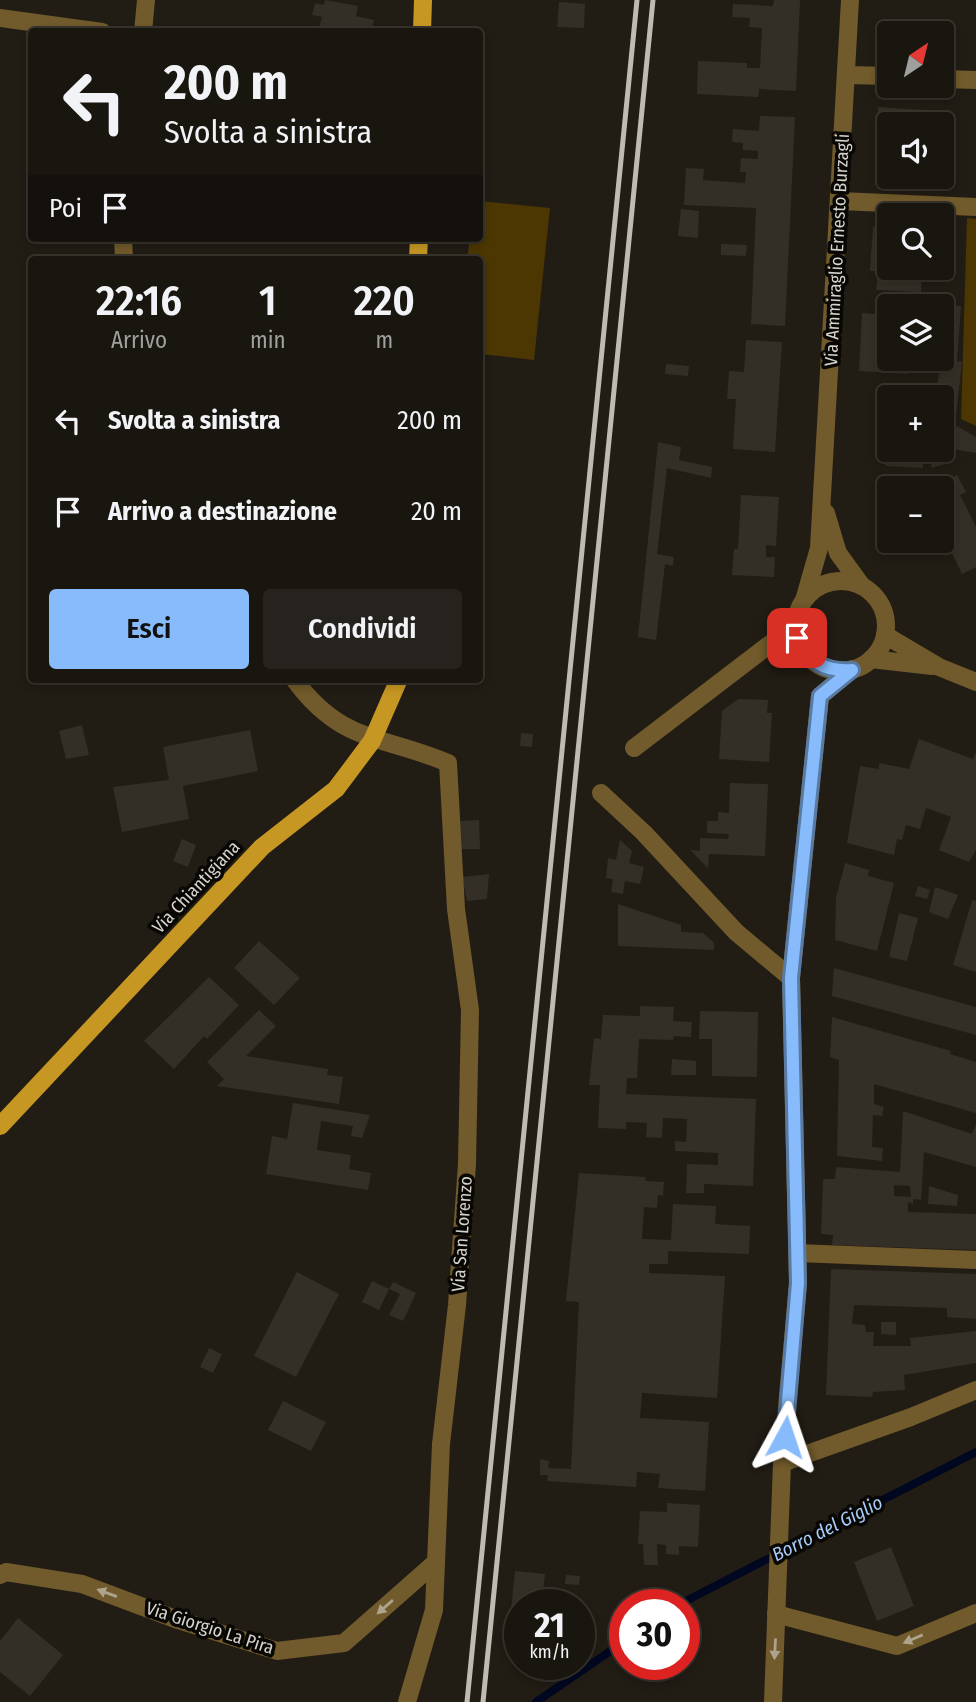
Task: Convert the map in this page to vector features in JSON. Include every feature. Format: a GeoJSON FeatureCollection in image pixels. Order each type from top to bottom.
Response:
{"type":"FeatureCollection","features":[{"type":"Feature","properties":{"kind":"main road"},"geometry":{"type":"LineString","coordinates":[[422,28],[423,0]]}},
{"type":"Feature","properties":{"kind":"main road","name":"Via Chiantigiana"},"geometry":{"type":"LineString","coordinates":[[0,1126],[262,847],[336,789],[372,741],[397,683]]}},
{"type":"Feature","properties":{"kind":"street"},"geometry":{"type":"LineString","coordinates":[[143,28],[146,0]]}},
{"type":"Feature","properties":{"kind":"street","name":"Via Ammiraglio Ernesto Burzagli"},"geometry":{"type":"LineString","coordinates":[[795,625],[819,548],[850,0]]}},
{"type":"Feature","properties":{"kind":"street"},"geometry":{"type":"LineString","coordinates":[[0,18],[73,28]]}},
{"type":"Feature","properties":{"kind":"street"},"geometry":{"type":"LineString","coordinates":[[847,75],[877,76]]}},
{"type":"Feature","properties":{"kind":"street"},"geometry":{"type":"LineString","coordinates":[[954,79],[976,80]]}},
{"type":"Feature","properties":{"kind":"street"},"geometry":{"type":"LineString","coordinates":[[840,201],[976,207]]}},
{"type":"Feature","properties":{"kind":"street","name":"Via Ammiraglio Ernesto Burzagli"},"geometry":{"type":"LineString","coordinates":[[822,499],[838,553],[881,607],[885,635]]}},
{"type":"Feature","properties":{"kind":"street"},"geometry":{"type":"LineString","coordinates":[[805,597],[832,581],[847,581],[862,586]]}},
{"type":"Feature","properties":{"kind":"street"},"geometry":{"type":"LineString","coordinates":[[634,748],[795,625],[797,638],[812,661],[824,668],[852,670]]}},
{"type":"Feature","properties":{"kind":"street"},"geometry":{"type":"LineString","coordinates":[[773,1702],[782,1463],[798,1283],[791,978],[820,696],[852,670],[871,659],[885,635],[939,667],[976,682]]}},
{"type":"Feature","properties":{"kind":"street"},"geometry":{"type":"LineString","coordinates":[[871,659],[939,667]]}},
{"type":"Feature","properties":{"kind":"street"},"geometry":{"type":"LineString","coordinates":[[298,683],[331,720],[372,741]]}},
{"type":"Feature","properties":{"kind":"street","name":"Via San Lorenzo"},"geometry":{"type":"LineString","coordinates":[[372,741],[422,752],[448,763],[456,909],[470,1010],[467,1164],[457,1306],[441,1444],[434,1611],[407,1702]]}},
{"type":"Feature","properties":{"kind":"street"},"geometry":{"type":"LineString","coordinates":[[601,793],[644,833],[736,932],[791,978]]}},
{"type":"Feature","properties":{"kind":"street"},"geometry":{"type":"LineString","coordinates":[[797,1253],[976,1260]]}},
{"type":"Feature","properties":{"kind":"street"},"geometry":{"type":"LineString","coordinates":[[782,1463],[976,1390]]}},
{"type":"Feature","properties":{"kind":"street","name":"Via Giorgio La Pira"},"geometry":{"type":"LineString","coordinates":[[0,1575],[6,1572],[82,1584],[178,1620],[277,1651],[344,1643],[436,1562]]}},
{"type":"Feature","properties":{"kind":"street"},"geometry":{"type":"LineString","coordinates":[[778,1606],[897,1646],[976,1612]]}},
{"type":"Feature","properties":{"kind":"shaded area"},"geometry":{"type":"Polygon","coordinates":[[[483,201],[550,208],[534,360],[483,354],[483,256],[467,256],[469,242],[483,242],[483,201]]]}},
{"type":"Feature","properties":{"kind":"shaded area"},"geometry":{"type":"Polygon","coordinates":[[[967,218],[976,219],[976,426],[961,419],[967,218]]]}},
{"type":"Feature","properties":{"kind":"building"},"geometry":{"type":"Polygon","coordinates":[[[325,0],[358,6],[356,16],[374,20],[372,28],[319,28],[322,17],[312,15],[315,3],[324,5],[325,0]]]}},
{"type":"Feature","properties":{"kind":"building"},"geometry":{"type":"Polygon","coordinates":[[[774,0],[800,0],[796,91],[759,89],[758,97],[697,94],[698,61],[747,63],[747,68],[760,68],[762,28],[749,27],[750,18],[732,17],[733,4],[773,6],[774,0]]]}},
{"type":"Feature","properties":{"kind":"building"},"geometry":{"type":"Polygon","coordinates":[[[559,2],[585,4],[584,28],[557,27],[559,2]]]}},
{"type":"Feature","properties":{"kind":"building"},"geometry":{"type":"Polygon","coordinates":[[[878,107],[940,111],[940,112],[878,112],[878,107]]]}},
{"type":"Feature","properties":{"kind":"building"},"geometry":{"type":"Polygon","coordinates":[[[760,116],[795,117],[785,326],[751,324],[756,208],[684,205],[686,168],[704,169],[703,180],[745,183],[746,172],[740,172],[741,158],[758,159],[758,151],[743,150],[743,143],[732,142],[733,129],[759,131],[760,116]]]}},
{"type":"Feature","properties":{"kind":"building"},"geometry":{"type":"Polygon","coordinates":[[[877,129],[877,174],[875,174],[877,129]]]}},
{"type":"Feature","properties":{"kind":"building"},"geometry":{"type":"Polygon","coordinates":[[[681,209],[699,211],[698,238],[678,236],[681,209]]]}},
{"type":"Feature","properties":{"kind":"building"},"geometry":{"type":"Polygon","coordinates":[[[873,227],[877,227],[877,271],[870,271],[873,227]]]}},
{"type":"Feature","properties":{"kind":"building"},"geometry":{"type":"Polygon","coordinates":[[[721,244],[747,245],[746,256],[721,255],[721,244]]]}},
{"type":"Feature","properties":{"kind":"building"},"geometry":{"type":"Polygon","coordinates":[[[877,280],[922,280],[921,292],[876,290],[877,280]]]}},
{"type":"Feature","properties":{"kind":"building"},"geometry":{"type":"Polygon","coordinates":[[[954,306],[961,306],[957,361],[962,362],[955,425],[954,385],[937,385],[940,371],[954,371],[954,306]]]}},
{"type":"Feature","properties":{"kind":"building"},"geometry":{"type":"Polygon","coordinates":[[[862,313],[877,314],[877,371],[908,371],[908,374],[859,371],[862,313]]]}},
{"type":"Feature","properties":{"kind":"building"},"geometry":{"type":"Polygon","coordinates":[[[746,340],[782,342],[775,452],[733,449],[736,399],[727,399],[729,371],[744,372],[746,340]]]}},
{"type":"Feature","properties":{"kind":"building"},"geometry":{"type":"Polygon","coordinates":[[[666,364],[689,366],[688,376],[665,374],[666,364]]]}},
{"type":"Feature","properties":{"kind":"building"},"geometry":{"type":"Polygon","coordinates":[[[955,425],[976,437],[976,453],[954,449],[955,425]]]}},
{"type":"Feature","properties":{"kind":"building"},"geometry":{"type":"Polygon","coordinates":[[[658,442],[681,447],[679,460],[712,467],[711,478],[667,468],[657,554],[674,557],[673,566],[665,564],[656,640],[638,637],[658,442]]]}},
{"type":"Feature","properties":{"kind":"building"},"geometry":{"type":"Polygon","coordinates":[[[885,462],[923,462],[923,468],[885,466],[885,462]]]}},
{"type":"Feature","properties":{"kind":"building"},"geometry":{"type":"Polygon","coordinates":[[[932,462],[950,462],[950,463],[931,468],[932,462]]]}},
{"type":"Feature","properties":{"kind":"building"},"geometry":{"type":"Polygon","coordinates":[[[957,475],[966,492],[960,495],[976,527],[976,567],[962,574],[952,553],[954,476],[957,475]]]}},
{"type":"Feature","properties":{"kind":"building"},"geometry":{"type":"Polygon","coordinates":[[[741,495],[779,497],[776,546],[766,545],[766,557],[775,557],[774,577],[732,575],[734,549],[738,549],[741,495]]]}},
{"type":"Feature","properties":{"kind":"building"},"geometry":{"type":"Polygon","coordinates":[[[738,699],[768,700],[767,713],[772,713],[769,762],[719,759],[722,711],[738,699]]]}},
{"type":"Feature","properties":{"kind":"building"},"geometry":{"type":"Polygon","coordinates":[[[82,725],[89,755],[66,759],[59,731],[82,725]]]}},
{"type":"Feature","properties":{"kind":"building"},"geometry":{"type":"Polygon","coordinates":[[[250,730],[258,771],[183,786],[189,819],[122,832],[113,787],[169,780],[163,747],[250,730]]]}},
{"type":"Feature","properties":{"kind":"building"},"geometry":{"type":"Polygon","coordinates":[[[521,733],[533,734],[532,747],[520,746],[521,733]]]}},
{"type":"Feature","properties":{"kind":"building"},"geometry":{"type":"Polygon","coordinates":[[[919,739],[973,759],[976,752],[976,850],[969,862],[939,850],[951,817],[926,808],[920,829],[906,825],[902,840],[897,839],[894,855],[847,843],[860,766],[879,769],[879,763],[909,769],[919,739]]]}},
{"type":"Feature","properties":{"kind":"building"},"geometry":{"type":"Polygon","coordinates":[[[730,783],[768,784],[765,856],[709,854],[708,868],[690,850],[700,851],[700,838],[728,839],[729,834],[707,833],[707,821],[718,821],[718,812],[729,813],[730,783]]]}},
{"type":"Feature","properties":{"kind":"building"},"geometry":{"type":"Polygon","coordinates":[[[479,820],[480,849],[462,849],[460,821],[479,820]]]}},
{"type":"Feature","properties":{"kind":"building"},"geometry":{"type":"Polygon","coordinates":[[[182,839],[196,845],[188,867],[173,861],[182,839]]]}},
{"type":"Feature","properties":{"kind":"building"},"geometry":{"type":"Polygon","coordinates":[[[620,840],[632,851],[629,863],[644,867],[640,884],[625,881],[623,894],[611,892],[613,879],[606,878],[608,858],[616,860],[620,840]]]}},
{"type":"Feature","properties":{"kind":"building"},"geometry":{"type":"Polygon","coordinates":[[[845,863],[869,870],[868,876],[894,883],[877,951],[835,940],[836,898],[845,863]]]}},
{"type":"Feature","properties":{"kind":"building"},"geometry":{"type":"Polygon","coordinates":[[[489,874],[487,899],[467,901],[462,877],[489,874]]]}},
{"type":"Feature","properties":{"kind":"building"},"geometry":{"type":"Polygon","coordinates":[[[918,886],[930,890],[927,899],[915,896],[918,886]]]}},
{"type":"Feature","properties":{"kind":"building"},"geometry":{"type":"Polygon","coordinates":[[[935,887],[958,895],[948,919],[929,912],[935,887]]]}},
{"type":"Feature","properties":{"kind":"building"},"geometry":{"type":"Polygon","coordinates":[[[972,900],[976,901],[976,972],[953,965],[972,900]]]}},
{"type":"Feature","properties":{"kind":"building"},"geometry":{"type":"Polygon","coordinates":[[[618,904],[681,925],[681,932],[703,933],[714,943],[714,950],[618,946],[618,904]]]}},
{"type":"Feature","properties":{"kind":"building"},"geometry":{"type":"Polygon","coordinates":[[[899,913],[918,918],[907,961],[889,957],[899,913]]]}},
{"type":"Feature","properties":{"kind":"building"},"geometry":{"type":"Polygon","coordinates":[[[259,941],[300,978],[274,1005],[234,968],[259,941]]]}},
{"type":"Feature","properties":{"kind":"building"},"geometry":{"type":"Polygon","coordinates":[[[834,968],[976,1007],[976,1035],[832,996],[834,968]]]}},
{"type":"Feature","properties":{"kind":"building"},"geometry":{"type":"Polygon","coordinates":[[[209,977],[239,1005],[207,1039],[204,1036],[174,1069],[144,1041],[209,977]]]}},
{"type":"Feature","properties":{"kind":"building"},"geometry":{"type":"Polygon","coordinates":[[[640,1006],[674,1007],[673,1021],[692,1022],[691,1037],[674,1036],[673,1040],[639,1039],[637,1078],[627,1078],[626,1094],[756,1099],[753,1186],[704,1184],[704,1193],[686,1193],[687,1164],[718,1165],[718,1153],[675,1151],[675,1141],[686,1142],[687,1119],[663,1118],[662,1138],[646,1137],[647,1123],[626,1122],[626,1129],[598,1128],[600,1085],[589,1085],[594,1038],[601,1039],[603,1015],[640,1016],[640,1006]]]}},
{"type":"Feature","properties":{"kind":"building"},"geometry":{"type":"Polygon","coordinates":[[[259,1010],[276,1026],[246,1056],[328,1069],[327,1075],[343,1077],[339,1104],[217,1086],[224,1079],[207,1062],[259,1010]]]}},
{"type":"Feature","properties":{"kind":"building"},"geometry":{"type":"Polygon","coordinates":[[[700,1011],[758,1012],[757,1077],[712,1076],[712,1039],[699,1039],[700,1011]]]}},
{"type":"Feature","properties":{"kind":"building"},"geometry":{"type":"Polygon","coordinates":[[[832,1017],[951,1051],[950,1054],[976,1062],[976,1113],[874,1084],[874,1104],[884,1107],[882,1116],[873,1115],[872,1147],[883,1148],[882,1161],[837,1156],[839,1060],[830,1057],[832,1017]]]}},
{"type":"Feature","properties":{"kind":"building"},"geometry":{"type":"Polygon","coordinates":[[[672,1059],[696,1061],[696,1075],[671,1075],[672,1059]]]}},
{"type":"Feature","properties":{"kind":"building"},"geometry":{"type":"Polygon","coordinates":[[[293,1103],[370,1115],[362,1138],[351,1136],[353,1126],[321,1121],[317,1150],[351,1155],[349,1169],[371,1173],[368,1190],[266,1174],[272,1136],[287,1139],[293,1103]]]}},
{"type":"Feature","properties":{"kind":"building"},"geometry":{"type":"Polygon","coordinates":[[[903,1111],[972,1134],[976,1124],[976,1167],[924,1152],[921,1200],[913,1199],[913,1204],[908,1202],[908,1212],[976,1214],[976,1250],[832,1245],[833,1235],[821,1234],[823,1179],[835,1179],[836,1167],[900,1172],[903,1111]],[[894,1185],[894,1196],[911,1197],[910,1186],[894,1185]]]}},
{"type":"Feature","properties":{"kind":"building"},"geometry":{"type":"Polygon","coordinates":[[[579,1173],[646,1177],[645,1181],[664,1182],[663,1196],[658,1195],[657,1208],[644,1207],[642,1239],[671,1240],[673,1204],[716,1206],[715,1224],[750,1226],[749,1254],[668,1251],[668,1264],[649,1264],[649,1273],[725,1276],[717,1398],[642,1393],[640,1418],[709,1422],[705,1491],[658,1488],[660,1474],[637,1472],[636,1487],[547,1481],[548,1475],[540,1475],[540,1459],[549,1461],[548,1468],[571,1469],[579,1302],[566,1301],[579,1173]]]}},
{"type":"Feature","properties":{"kind":"building"},"geometry":{"type":"Polygon","coordinates":[[[929,1186],[958,1195],[957,1206],[928,1204],[929,1186]]]}},
{"type":"Feature","properties":{"kind":"building"},"geometry":{"type":"Polygon","coordinates":[[[831,1269],[976,1274],[976,1319],[947,1317],[947,1308],[854,1305],[852,1324],[865,1325],[866,1332],[874,1332],[873,1346],[911,1346],[910,1338],[976,1331],[976,1363],[904,1375],[905,1390],[873,1392],[872,1397],[826,1395],[831,1269]]]}},
{"type":"Feature","properties":{"kind":"building"},"geometry":{"type":"Polygon","coordinates":[[[297,1272],[339,1294],[296,1377],[254,1356],[297,1272]]]}},
{"type":"Feature","properties":{"kind":"building"},"geometry":{"type":"Polygon","coordinates":[[[372,1281],[389,1289],[379,1310],[362,1302],[372,1281]]]}},
{"type":"Feature","properties":{"kind":"building"},"geometry":{"type":"Polygon","coordinates":[[[393,1282],[416,1293],[403,1321],[389,1315],[400,1294],[389,1289],[393,1282]]]}},
{"type":"Feature","properties":{"kind":"building"},"geometry":{"type":"Polygon","coordinates":[[[881,1322],[896,1322],[896,1335],[881,1334],[881,1322]]]}},
{"type":"Feature","properties":{"kind":"building"},"geometry":{"type":"Polygon","coordinates":[[[209,1348],[222,1354],[213,1373],[200,1367],[209,1348]]]}},
{"type":"Feature","properties":{"kind":"building"},"geometry":{"type":"Polygon","coordinates":[[[283,1401],[326,1422],[311,1451],[268,1430],[283,1401]]]}},
{"type":"Feature","properties":{"kind":"building"},"geometry":{"type":"Polygon","coordinates":[[[667,1503],[700,1505],[698,1547],[679,1546],[679,1555],[666,1554],[666,1545],[657,1544],[658,1565],[644,1565],[643,1544],[638,1544],[640,1511],[667,1512],[667,1503]]]}},
{"type":"Feature","properties":{"kind":"building"},"geometry":{"type":"Polygon","coordinates":[[[891,1547],[914,1606],[877,1621],[854,1562],[891,1547]]]}},
{"type":"Feature","properties":{"kind":"building"},"geometry":{"type":"Polygon","coordinates":[[[515,1571],[545,1574],[543,1589],[513,1589],[515,1571]]]}},
{"type":"Feature","properties":{"kind":"building"},"geometry":{"type":"Polygon","coordinates":[[[566,1575],[580,1576],[579,1585],[565,1584],[566,1575]]]}},
{"type":"Feature","properties":{"kind":"building"},"geometry":{"type":"Polygon","coordinates":[[[18,1618],[63,1655],[30,1696],[0,1672],[0,1641],[18,1618]]]}},
{"type":"Feature","properties":{"kind":"waterway","name":"Borro del Giglio"},"geometry":{"type":"LineString","coordinates":[[700,1594],[976,1452]]}},
{"type":"Feature","properties":{"kind":"waterway","name":"Borro del Giglio"},"geometry":{"type":"LineString","coordinates":[[536,1702],[609,1652]]}},
{"type":"Feature","properties":{"kind":"railway"},"geometry":{"type":"LineString","coordinates":[[467,1702],[637,0]]}},
{"type":"Feature","properties":{"kind":"railway"},"geometry":{"type":"LineString","coordinates":[[483,1702],[653,0]]}},
{"type":"Feature","properties":{"kind":"route"},"geometry":{"type":"LineString","coordinates":[[785,1437],[798,1283],[791,978],[820,696],[852,670],[824,668],[812,661],[797,638]]}}]}
